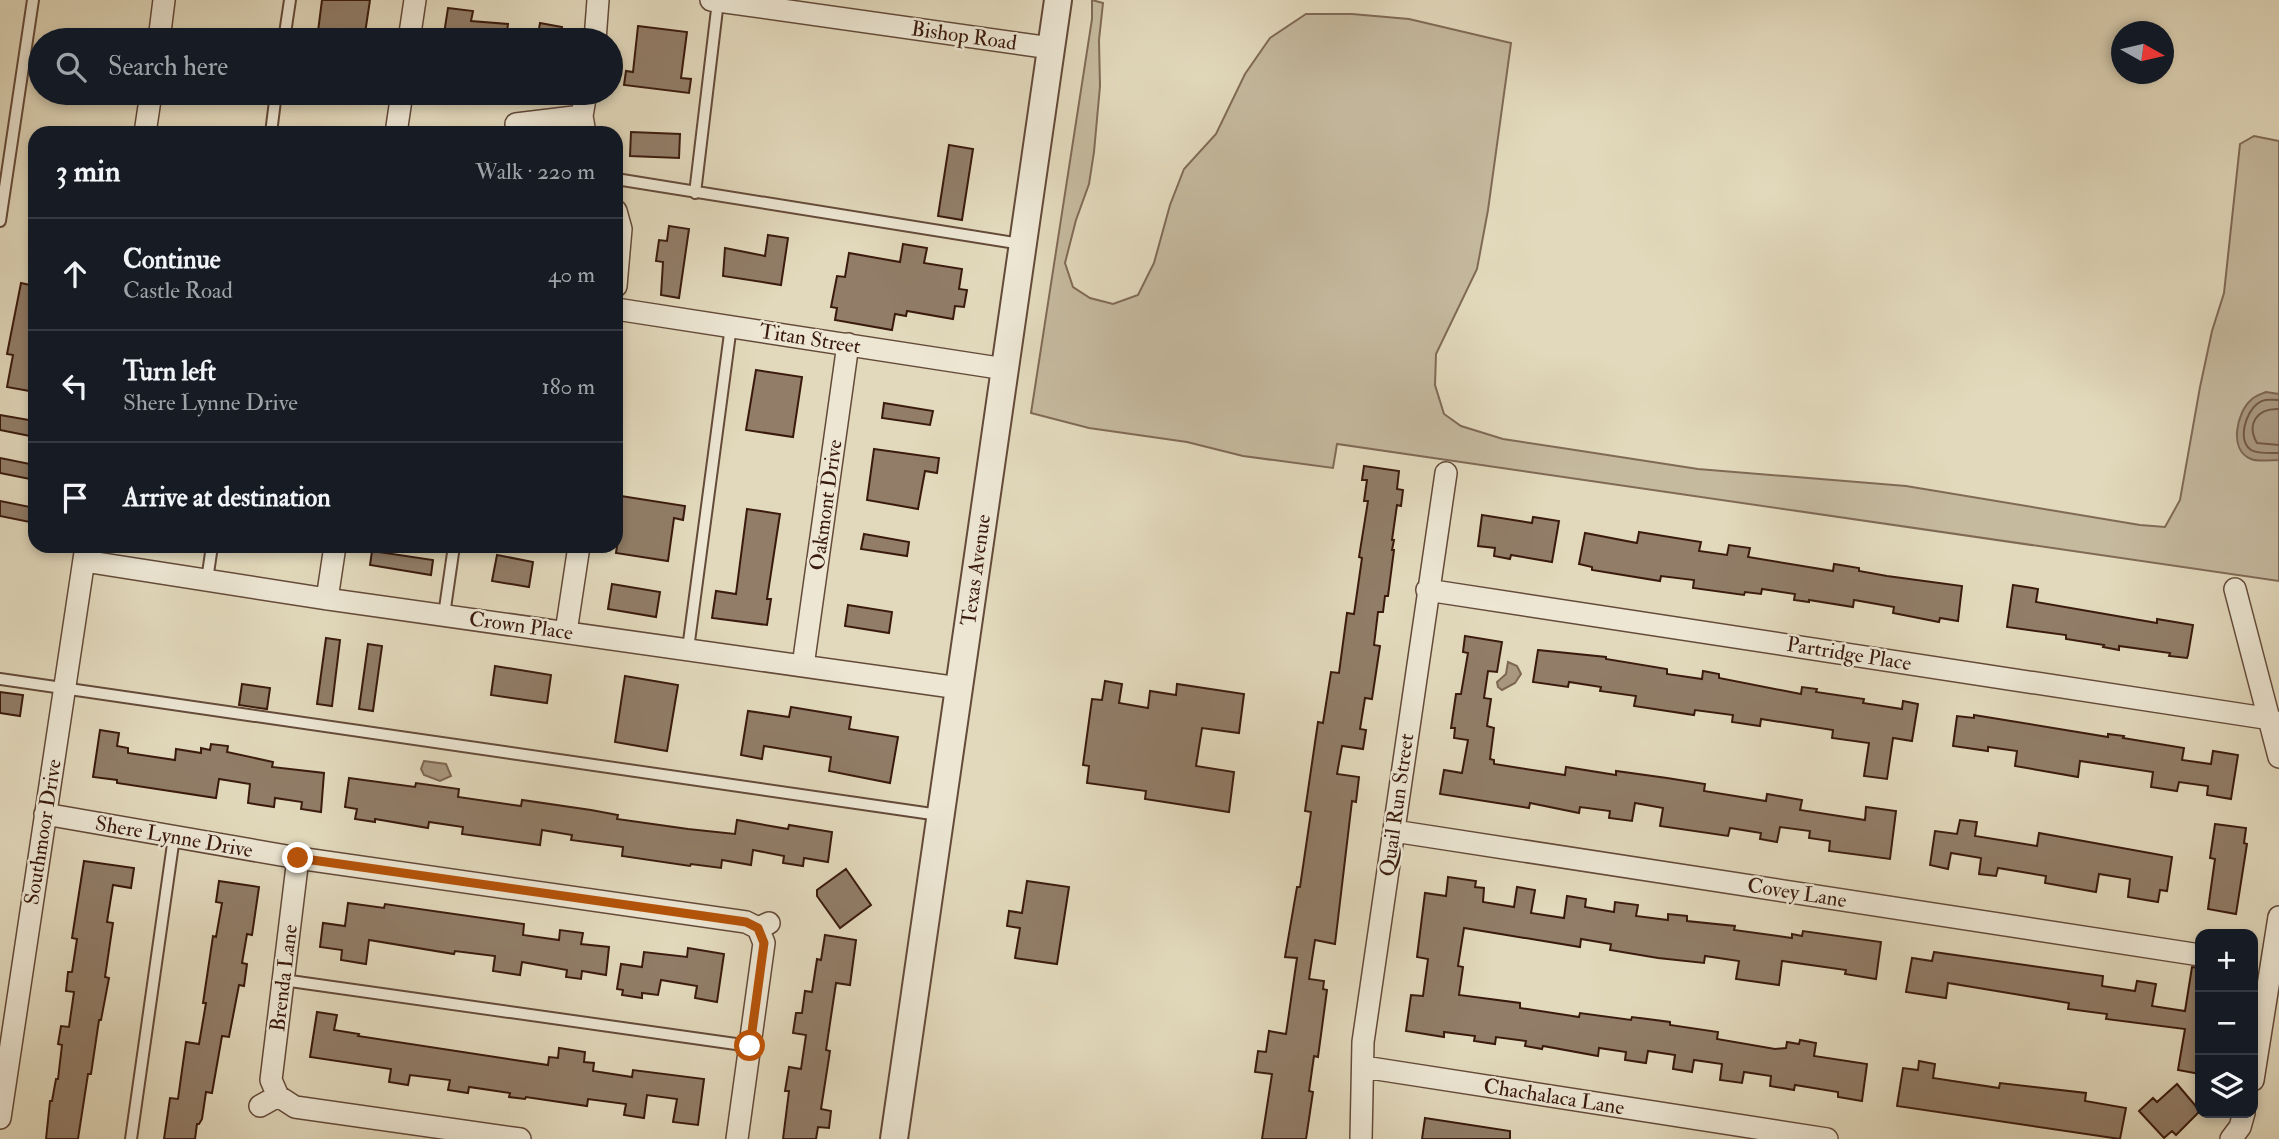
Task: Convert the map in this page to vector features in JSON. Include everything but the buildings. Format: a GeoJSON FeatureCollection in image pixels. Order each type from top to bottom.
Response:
{"type":"FeatureCollection","features":[{"type":"Feature","properties":{"kind":"street"},"geometry":{"type":"LineString","coordinates":[[160,28],[164,0]]}},
{"type":"Feature","properties":{"kind":"street"},"geometry":{"type":"LineString","coordinates":[[412,28],[415,0]]}},
{"type":"Feature","properties":{"kind":"street"},"geometry":{"type":"LineString","coordinates":[[596,28],[598,0]]}},
{"type":"Feature","properties":{"kind":"street","name":"Bishop Road"},"geometry":{"type":"LineString","coordinates":[[715,0],[1051,48]]}},
{"type":"Feature","properties":{"kind":"street","name":"Texas Avenue"},"geometry":{"type":"LineString","coordinates":[[894,1139],[1058,0]]}},
{"type":"Feature","properties":{"kind":"street"},"geometry":{"type":"LineString","coordinates":[[146,126],[149,105]]}},
{"type":"Feature","properties":{"kind":"street"},"geometry":{"type":"LineString","coordinates":[[397,126],[400,105]]}},
{"type":"Feature","properties":{"kind":"street"},"geometry":{"type":"LineString","coordinates":[[561,126],[584,125],[585,105]]}},
{"type":"Feature","properties":{"kind":"street","name":"Titan Street"},"geometry":{"type":"LineString","coordinates":[[623,310],[1005,369]]}},
{"type":"Feature","properties":{"kind":"street","name":"Oakmont Drive"},"geometry":{"type":"LineString","coordinates":[[803,666],[848,344]]}},
{"type":"Feature","properties":{"kind":"street","name":"Quail Run Street"},"geometry":{"type":"LineString","coordinates":[[1361,1139],[1363,1042],[1446,473]]}},
{"type":"Feature","properties":{"kind":"street","name":"Crown Place"},"geometry":{"type":"LineString","coordinates":[[85,553],[207,580],[327,599],[959,688]]}},
{"type":"Feature","properties":{"kind":"street","name":"Southmoor Drive"},"geometry":{"type":"LineString","coordinates":[[0,1118],[85,553]]}},
{"type":"Feature","properties":{"kind":"street"},"geometry":{"type":"LineString","coordinates":[[327,599],[334,553]]}},
{"type":"Feature","properties":{"kind":"street"},"geometry":{"type":"LineString","coordinates":[[566,632],[578,553]]}},
{"type":"Feature","properties":{"kind":"street"},"geometry":{"type":"LineString","coordinates":[[2235,589],[2279,757]]}},
{"type":"Feature","properties":{"kind":"street","name":"Partridge Place"},"geometry":{"type":"LineString","coordinates":[[1427,590],[2271,719]]}},
{"type":"Feature","properties":{"kind":"street","name":"Shere Lynne Drive"},"geometry":{"type":"LineString","coordinates":[[45,814],[298,858],[765,925],[750,1046]]}},
{"type":"Feature","properties":{"kind":"street","name":"Covey Lane"},"geometry":{"type":"LineString","coordinates":[[1394,831],[2195,954]]}},
{"type":"Feature","properties":{"kind":"street","name":"Brenda Lane"},"geometry":{"type":"LineString","coordinates":[[298,858],[269,1101],[520,1139]]}},
{"type":"Feature","properties":{"kind":"street"},"geometry":{"type":"LineString","coordinates":[[2256,1055],[2269,964],[2279,917]]}},
{"type":"Feature","properties":{"kind":"street"},"geometry":{"type":"LineString","coordinates":[[737,1139],[750,1046]]}},
{"type":"Feature","properties":{"kind":"street","name":"Chachalaca Lane"},"geometry":{"type":"LineString","coordinates":[[1364,1067],[1827,1139]]}},
{"type":"Feature","properties":{"kind":"street"},"geometry":{"type":"LineString","coordinates":[[2231,1139],[2243,1118]]}},
{"type":"Feature","properties":{"kind":"lane"},"geometry":{"type":"LineString","coordinates":[[29,28],[33,0]]}},
{"type":"Feature","properties":{"kind":"lane"},"geometry":{"type":"LineString","coordinates":[[286,28],[290,0]]}},
{"type":"Feature","properties":{"kind":"lane"},"geometry":{"type":"LineString","coordinates":[[695,193],[715,0]]}},
{"type":"Feature","properties":{"kind":"lane"},"geometry":{"type":"LineString","coordinates":[[0,221],[28,33]]}},
{"type":"Feature","properties":{"kind":"lane"},"geometry":{"type":"LineString","coordinates":[[272,126],[274,105]]}},
{"type":"Feature","properties":{"kind":"lane"},"geometry":{"type":"LineString","coordinates":[[623,180],[1023,244]]}},
{"type":"Feature","properties":{"kind":"lane"},"geometry":{"type":"LineString","coordinates":[[688,649],[731,326]]}},
{"type":"Feature","properties":{"kind":"lane"},"geometry":{"type":"LineString","coordinates":[[207,580],[211,553]]}},
{"type":"Feature","properties":{"kind":"lane"},"geometry":{"type":"LineString","coordinates":[[444,615],[453,553]]}},
{"type":"Feature","properties":{"kind":"lane"},"geometry":{"type":"LineString","coordinates":[[0,679],[940,815]]}},
{"type":"Feature","properties":{"kind":"lane"},"geometry":{"type":"LineString","coordinates":[[131,1139],[174,837]]}},
{"type":"Feature","properties":{"kind":"lane"},"geometry":{"type":"LineString","coordinates":[[284,980],[750,1046]]}},
{"type":"Feature","properties":{"kind":"shaded area"},"geometry":{"type":"Polygon","coordinates":[[[1092,0],[1103,3],[1094,152],[1089,184],[1065,263],[1073,287],[1090,298],[1113,304],[1138,295],[1154,263],[1170,205],[1184,169],[1216,134],[1245,74],[1270,38],[1306,14],[1352,14],[1409,19],[1511,43],[1488,210],[1477,269],[1436,354],[1435,385],[1444,414],[1461,426],[1503,439],[1698,469],[1906,486],[2140,525],[2165,527],[2180,500],[2200,387],[2212,331],[2224,293],[2240,144],[2254,136],[2279,141],[2279,581],[1337,444],[1333,468],[1243,456],[1187,442],[1089,428],[1031,413],[1092,19],[1092,0]]]}},
{"type":"Feature","properties":{"kind":"water"},"geometry":{"type":"Polygon","coordinates":[[[2266,392],[2279,394],[2279,460],[2251,459],[2239,448],[2237,440],[2239,422],[2246,406],[2254,397],[2266,392]]]}},
{"type":"Feature","properties":{"kind":"water"},"geometry":{"type":"Polygon","coordinates":[[[1508,662],[1517,666],[1521,674],[1515,683],[1502,690],[1497,682],[1506,674],[1508,662]]]}},
{"type":"Feature","properties":{"kind":"water"},"geometry":{"type":"Polygon","coordinates":[[[424,761],[446,764],[451,776],[440,781],[424,775],[421,769],[424,761]]]}},
{"type":"Feature","properties":{"kind":"route"},"geometry":{"type":"LineString","coordinates":[[298,858],[746,922],[758,928],[764,943],[750,1046]]}}]}
